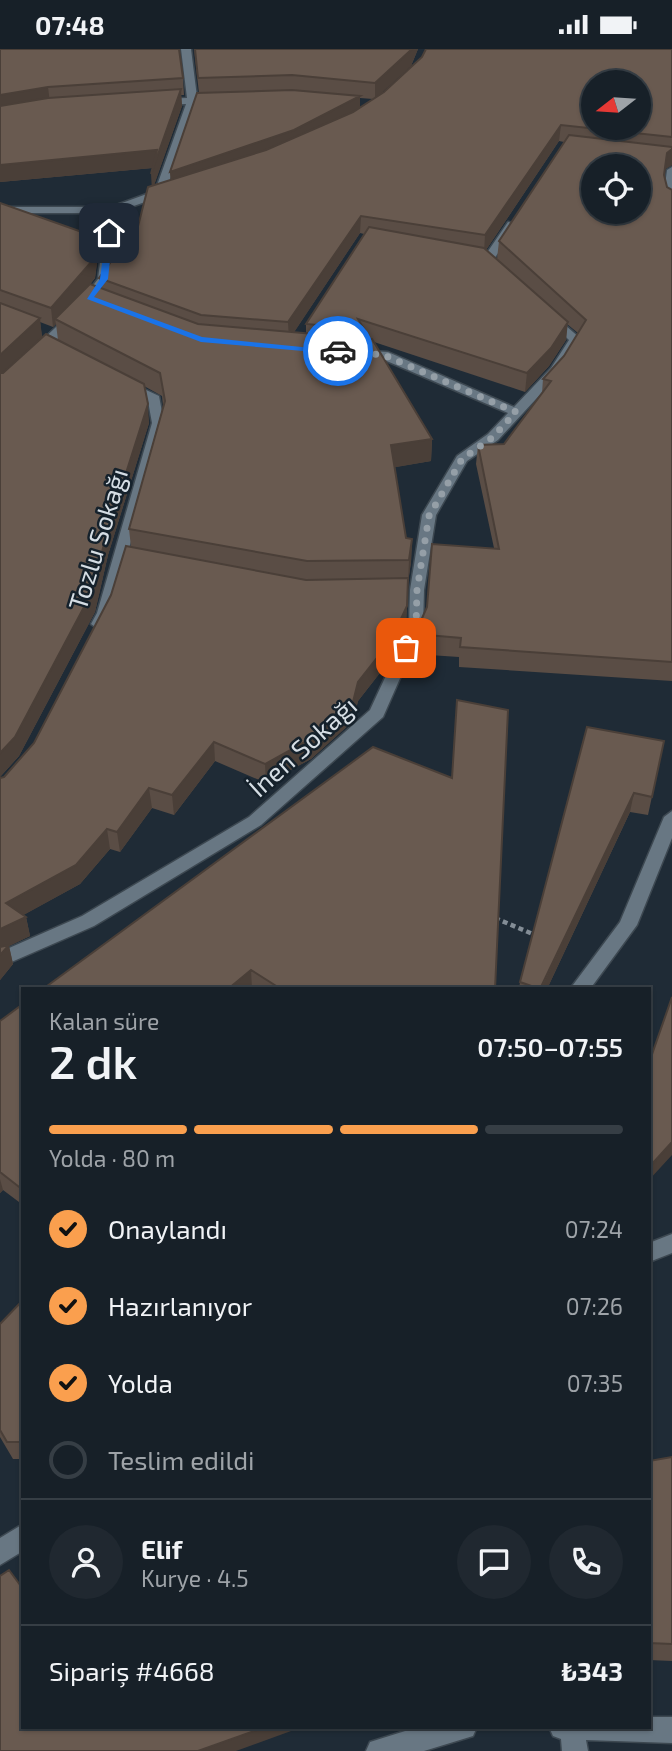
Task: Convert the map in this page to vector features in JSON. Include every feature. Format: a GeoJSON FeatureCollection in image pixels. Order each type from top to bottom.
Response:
{"type":"FeatureCollection","features":[{"type":"Feature","properties":{"kind":"street"},"geometry":{"type":"LineString","coordinates":[[160,193],[192,100],[186,49]]}},
{"type":"Feature","properties":{"kind":"street"},"geometry":{"type":"LineString","coordinates":[[140,103],[229,99]]}},
{"type":"Feature","properties":{"kind":"street"},"geometry":{"type":"LineString","coordinates":[[672,170],[669,193],[672,204]]}},
{"type":"Feature","properties":{"kind":"street"},"geometry":{"type":"LineString","coordinates":[[0,210],[112,210],[173,189]]}},
{"type":"Feature","properties":{"kind":"street"},"geometry":{"type":"LineString","coordinates":[[0,387],[78,313],[96,300],[104,279],[112,210]]}},
{"type":"Feature","properties":{"kind":"street"},"geometry":{"type":"LineString","coordinates":[[507,278],[481,259],[518,215]]}},
{"type":"Feature","properties":{"kind":"street","name":"İnen Sokağı"},"geometry":{"type":"LineString","coordinates":[[0,960],[88,922],[255,821],[377,713],[416,627],[410,590],[429,516],[462,459],[493,437],[556,370],[575,339],[537,304]]}},
{"type":"Feature","properties":{"kind":"street"},"geometry":{"type":"LineString","coordinates":[[346,352],[384,355],[516,412]]}},
{"type":"Feature","properties":{"kind":"street","name":"Tozlu Sokağı"},"geometry":{"type":"LineString","coordinates":[[91,638],[104,613],[118,556],[158,423],[154,399],[118,380]]}},
{"type":"Feature","properties":{"kind":"street"},"geometry":{"type":"LineString","coordinates":[[118,556],[138,560]]}},
{"type":"Feature","properties":{"kind":"street"},"geometry":{"type":"LineString","coordinates":[[580,987],[628,925],[672,817]]}},
{"type":"Feature","properties":{"kind":"street"},"geometry":{"type":"LineString","coordinates":[[651,1252],[672,1244]]}},
{"type":"Feature","properties":{"kind":"street"},"geometry":{"type":"LineString","coordinates":[[0,1553],[21,1537]]}},
{"type":"Feature","properties":{"kind":"street"},"geometry":{"type":"LineString","coordinates":[[379,1751],[457,1729]]}},
{"type":"Feature","properties":{"kind":"street"},"geometry":{"type":"LineString","coordinates":[[572,1729],[575,1751]]}},
{"type":"Feature","properties":{"kind":"street"},"geometry":{"type":"LineString","coordinates":[[639,1729],[672,1730]]}},
{"type":"Feature","properties":{"kind":"path"},"geometry":{"type":"LineString","coordinates":[[486,914],[597,962]]}},
{"type":"Feature","properties":{"kind":"building"},"geometry":{"type":"Polygon","coordinates":[[[0,49],[179,49],[183,78],[48,87],[0,95],[0,49]]]}},
{"type":"Feature","properties":{"kind":"building"},"geometry":{"type":"Polygon","coordinates":[[[195,49],[412,49],[375,83],[292,75],[198,78],[195,49]]]}},
{"type":"Feature","properties":{"kind":"building"},"geometry":{"type":"Polygon","coordinates":[[[426,49],[672,49],[672,137],[651,135],[651,70],[581,70],[581,127],[561,125],[485,235],[361,216],[288,322],[201,315],[99,278],[110,263],[113,243],[132,250],[148,187],[266,150],[353,112],[384,92],[422,57],[426,49]]]}},
{"type":"Feature","properties":{"kind":"building"},"geometry":{"type":"Polygon","coordinates":[[[181,89],[151,174],[157,150],[0,165],[0,106],[48,98],[181,89]]]}},
{"type":"Feature","properties":{"kind":"building"},"geometry":{"type":"Polygon","coordinates":[[[292,90],[360,96],[294,130],[170,172],[197,93],[292,90]]]}},
{"type":"Feature","properties":{"kind":"building"},"geometry":{"type":"Polygon","coordinates":[[[569,135],[581,136],[581,140],[612,140],[672,147],[667,153],[664,175],[667,187],[672,190],[672,662],[460,647],[461,638],[415,634],[427,607],[432,544],[499,549],[478,445],[504,444],[551,381],[543,379],[564,356],[586,320],[499,241],[569,135]]]}},
{"type":"Feature","properties":{"kind":"building"},"geometry":{"type":"Polygon","coordinates":[[[0,203],[96,237],[93,260],[51,308],[0,290],[0,203]]]}},
{"type":"Feature","properties":{"kind":"building"},"geometry":{"type":"Polygon","coordinates":[[[369,227],[484,248],[568,322],[551,348],[527,373],[358,319],[364,329],[306,324],[369,227]]]}},
{"type":"Feature","properties":{"kind":"building"},"geometry":{"type":"Polygon","coordinates":[[[90,284],[198,324],[372,339],[432,439],[391,445],[406,538],[412,539],[409,560],[307,561],[129,529],[165,401],[160,373],[55,319],[90,284]]]}},
{"type":"Feature","properties":{"kind":"building"},"geometry":{"type":"Polygon","coordinates":[[[0,303],[40,318],[0,355],[0,303]]]}},
{"type":"Feature","properties":{"kind":"building"},"geometry":{"type":"Polygon","coordinates":[[[46,334],[144,384],[148,404],[106,536],[92,592],[15,737],[0,753],[0,373],[46,334]]]}},
{"type":"Feature","properties":{"kind":"building"},"geometry":{"type":"Polygon","coordinates":[[[126,546],[306,580],[408,578],[407,606],[391,640],[358,682],[353,702],[310,739],[265,764],[214,742],[172,795],[149,788],[117,832],[107,829],[76,865],[6,903],[26,917],[0,929],[0,778],[4,777],[34,743],[111,595],[126,546]]]}},
{"type":"Feature","properties":{"kind":"building"},"geometry":{"type":"Polygon","coordinates":[[[457,700],[508,710],[495,987],[278,987],[251,970],[230,987],[46,987],[373,747],[452,778],[457,700]]]}},
{"type":"Feature","properties":{"kind":"building"},"geometry":{"type":"Polygon","coordinates":[[[587,727],[664,741],[652,797],[634,793],[541,987],[520,982],[587,727]]]}},
{"type":"Feature","properties":{"kind":"building"},"geometry":{"type":"Polygon","coordinates":[[[9,945],[0,955],[0,947],[9,945]]]}},
{"type":"Feature","properties":{"kind":"building"},"geometry":{"type":"Polygon","coordinates":[[[672,997],[672,1142],[652,1164],[651,1164],[651,1057],[672,997]]]}},
{"type":"Feature","properties":{"kind":"building"},"geometry":{"type":"Polygon","coordinates":[[[21,1005],[21,1188],[0,1172],[0,1021],[21,1005]]]}},
{"type":"Feature","properties":{"kind":"building"},"geometry":{"type":"Polygon","coordinates":[[[21,1302],[21,1442],[7,1442],[0,1430],[0,1324],[21,1302]]]}},
{"type":"Feature","properties":{"kind":"building"},"geometry":{"type":"Polygon","coordinates":[[[672,1457],[672,1644],[651,1643],[651,1461],[672,1457]]]}},
{"type":"Feature","properties":{"kind":"building"},"geometry":{"type":"Polygon","coordinates":[[[9,1570],[21,1586],[21,1729],[259,1729],[198,1751],[0,1751],[0,1576],[9,1570]]]}},
{"type":"Feature","properties":{"kind":"way so far"},"geometry":{"type":"LineString","coordinates":[[338,351],[384,355],[516,412],[493,437],[462,459],[429,516],[417,590],[416,627],[406,648]]}},
{"type":"Feature","properties":{"kind":"route"},"geometry":{"type":"LineString","coordinates":[[109,233],[104,279],[89,298],[201,339],[338,351]]}}]}
